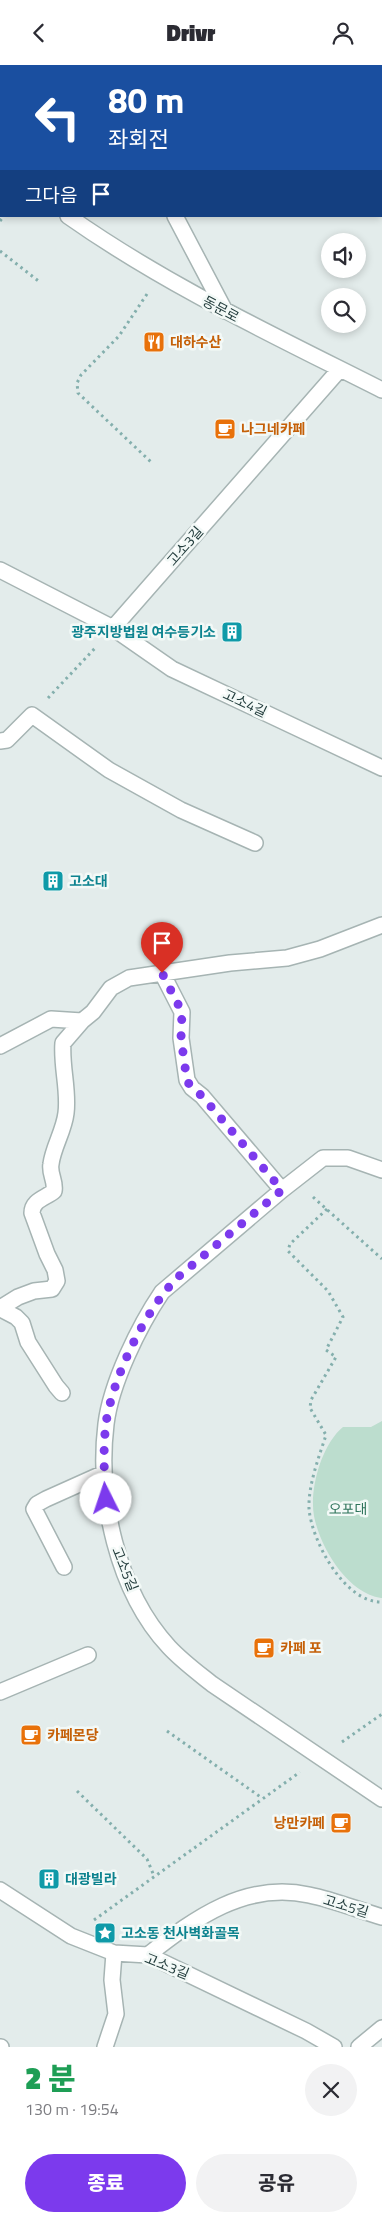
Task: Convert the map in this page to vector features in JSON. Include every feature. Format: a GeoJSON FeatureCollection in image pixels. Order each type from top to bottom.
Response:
{"type":"FeatureCollection","features":[{"type":"Feature","properties":{"kind":"street","name":"동문로"},"geometry":{"type":"LineString","coordinates":[[70,217],[160,275],[225,311],[382,390]]}},
{"type":"Feature","properties":{"kind":"street"},"geometry":{"type":"LineString","coordinates":[[176,217],[225,311]]}},
{"type":"Feature","properties":{"kind":"street","name":"고소3길"},"geometry":{"type":"LineString","coordinates":[[113,628],[340,369]]}},
{"type":"Feature","properties":{"kind":"street"},"geometry":{"type":"LineString","coordinates":[[0,570],[113,628]]}},
{"type":"Feature","properties":{"kind":"street","name":"고소4길"},"geometry":{"type":"LineString","coordinates":[[113,628],[180,673],[382,768]]}},
{"type":"Feature","properties":{"kind":"street"},"geometry":{"type":"LineString","coordinates":[[0,741],[7,740],[32,715],[109,770],[181,810],[255,843]]}},
{"type":"Feature","properties":{"kind":"street"},"geometry":{"type":"LineString","coordinates":[[62,1393],[28,1342],[22,1323],[1,1308],[18,1297],[34,1291],[52,1289],[57,1281],[55,1270],[47,1254],[32,1208],[35,1203],[54,1191],[55,1185],[50,1168],[51,1161],[64,1127],[66,1111],[63,1043],[82,1021],[94,1012],[116,984],[129,978],[230,963],[288,958],[320,949],[382,925]]}},
{"type":"Feature","properties":{"kind":"street"},"geometry":{"type":"LineString","coordinates":[[162,973],[182,1012],[181,1038],[187,1081],[287,1185]]}},
{"type":"Feature","properties":{"kind":"street"},"geometry":{"type":"LineString","coordinates":[[0,1046],[52,1019],[82,1021]]}},
{"type":"Feature","properties":{"kind":"street","name":"고소5길"},"geometry":{"type":"LineString","coordinates":[[382,1170],[348,1158],[323,1158],[287,1185],[162,1292],[151,1308],[131,1349],[110,1406],[106,1424],[104,1473],[112,1533],[120,1559],[146,1616],[168,1647],[194,1670],[382,1799]]}},
{"type":"Feature","properties":{"kind":"street"},"geometry":{"type":"LineString","coordinates":[[64,1567],[34,1509],[36,1504],[104,1473]]}},
{"type":"Feature","properties":{"kind":"street"},"geometry":{"type":"LineString","coordinates":[[0,1692],[88,1655]]}},
{"type":"Feature","properties":{"kind":"street","name":"고소3길"},"geometry":{"type":"LineString","coordinates":[[0,1890],[71,1936],[114,1953],[148,1955],[306,2031],[334,2047]]}},
{"type":"Feature","properties":{"kind":"street","name":"고소5길"},"geometry":{"type":"LineString","coordinates":[[148,1955],[206,1913],[238,1899],[259,1893],[308,1894],[382,1917]]}},
{"type":"Feature","properties":{"kind":"street"},"geometry":{"type":"LineString","coordinates":[[105,2047],[116,2014],[112,1980],[114,1953]]}},
{"type":"Feature","properties":{"kind":"street"},"geometry":{"type":"LineString","coordinates":[[359,2047],[382,2028]]}},
{"type":"Feature","properties":{"kind":"path"},"geometry":{"type":"LineString","coordinates":[[0,251],[41,283]]}},
{"type":"Feature","properties":{"kind":"path"},"geometry":{"type":"LineString","coordinates":[[151,462],[78,393],[77,383],[81,375],[119,336],[160,275]]}},
{"type":"Feature","properties":{"kind":"path"},"geometry":{"type":"LineString","coordinates":[[32,715],[113,628]]}},
{"type":"Feature","properties":{"kind":"path"},"geometry":{"type":"LineString","coordinates":[[287,1185],[327,1209],[382,1259]]}},
{"type":"Feature","properties":{"kind":"path"},"geometry":{"type":"LineString","coordinates":[[327,1209],[290,1244],[288,1251],[328,1291],[343,1317],[326,1350],[336,1357],[311,1400],[310,1408],[326,1435],[319,1455],[309,1509],[311,1521],[321,1549],[345,1584],[355,1594],[365,1599],[382,1602]]}},
{"type":"Feature","properties":{"kind":"path"},"geometry":{"type":"LineString","coordinates":[[92,1921],[382,1714]]}},
{"type":"Feature","properties":{"kind":"path"},"geometry":{"type":"LineString","coordinates":[[167,1731],[262,1798]]}},
{"type":"Feature","properties":{"kind":"path"},"geometry":{"type":"LineString","coordinates":[[76,1791],[147,1859],[154,1876]]}},
{"type":"Feature","properties":{"kind":"green space","name":"오포대"},"geometry":{"type":"Polygon","coordinates":[[[382,1421],[381,1598],[357,1587],[337,1567],[317,1528],[314,1516],[313,1493],[323,1456],[329,1444],[343,1427],[371,1427],[382,1421]]]}},
{"type":"Feature","properties":{"kind":"place","name":"대하수산"},"geometry":{"type":"Point","coordinates":[154,342]}},
{"type":"Feature","properties":{"kind":"place","name":"나그네카페"},"geometry":{"type":"Point","coordinates":[225,429]}},
{"type":"Feature","properties":{"kind":"place","name":"광주지방법원 여수등기소"},"geometry":{"type":"Point","coordinates":[232,632]}},
{"type":"Feature","properties":{"kind":"place","name":"고소대"},"geometry":{"type":"Point","coordinates":[53,881]}},
{"type":"Feature","properties":{"kind":"place","name":"카페 포"},"geometry":{"type":"Point","coordinates":[264,1648]}},
{"type":"Feature","properties":{"kind":"place","name":"카페몬당"},"geometry":{"type":"Point","coordinates":[31,1735]}},
{"type":"Feature","properties":{"kind":"place","name":"낭만카페"},"geometry":{"type":"Point","coordinates":[341,1823]}},
{"type":"Feature","properties":{"kind":"place","name":"대광빌라"},"geometry":{"type":"Point","coordinates":[49,1879]}},
{"type":"Feature","properties":{"kind":"place","name":"고소동 천사벽화골목"},"geometry":{"type":"Point","coordinates":[105,1933]}},
{"type":"Feature","properties":{"kind":"route"},"geometry":{"type":"LineString","coordinates":[[106,1499],[104,1473],[106,1424],[110,1406],[123,1368],[151,1308],[162,1292],[178,1277],[282,1190],[187,1081],[181,1038],[182,1012],[162,973]]}}]}
